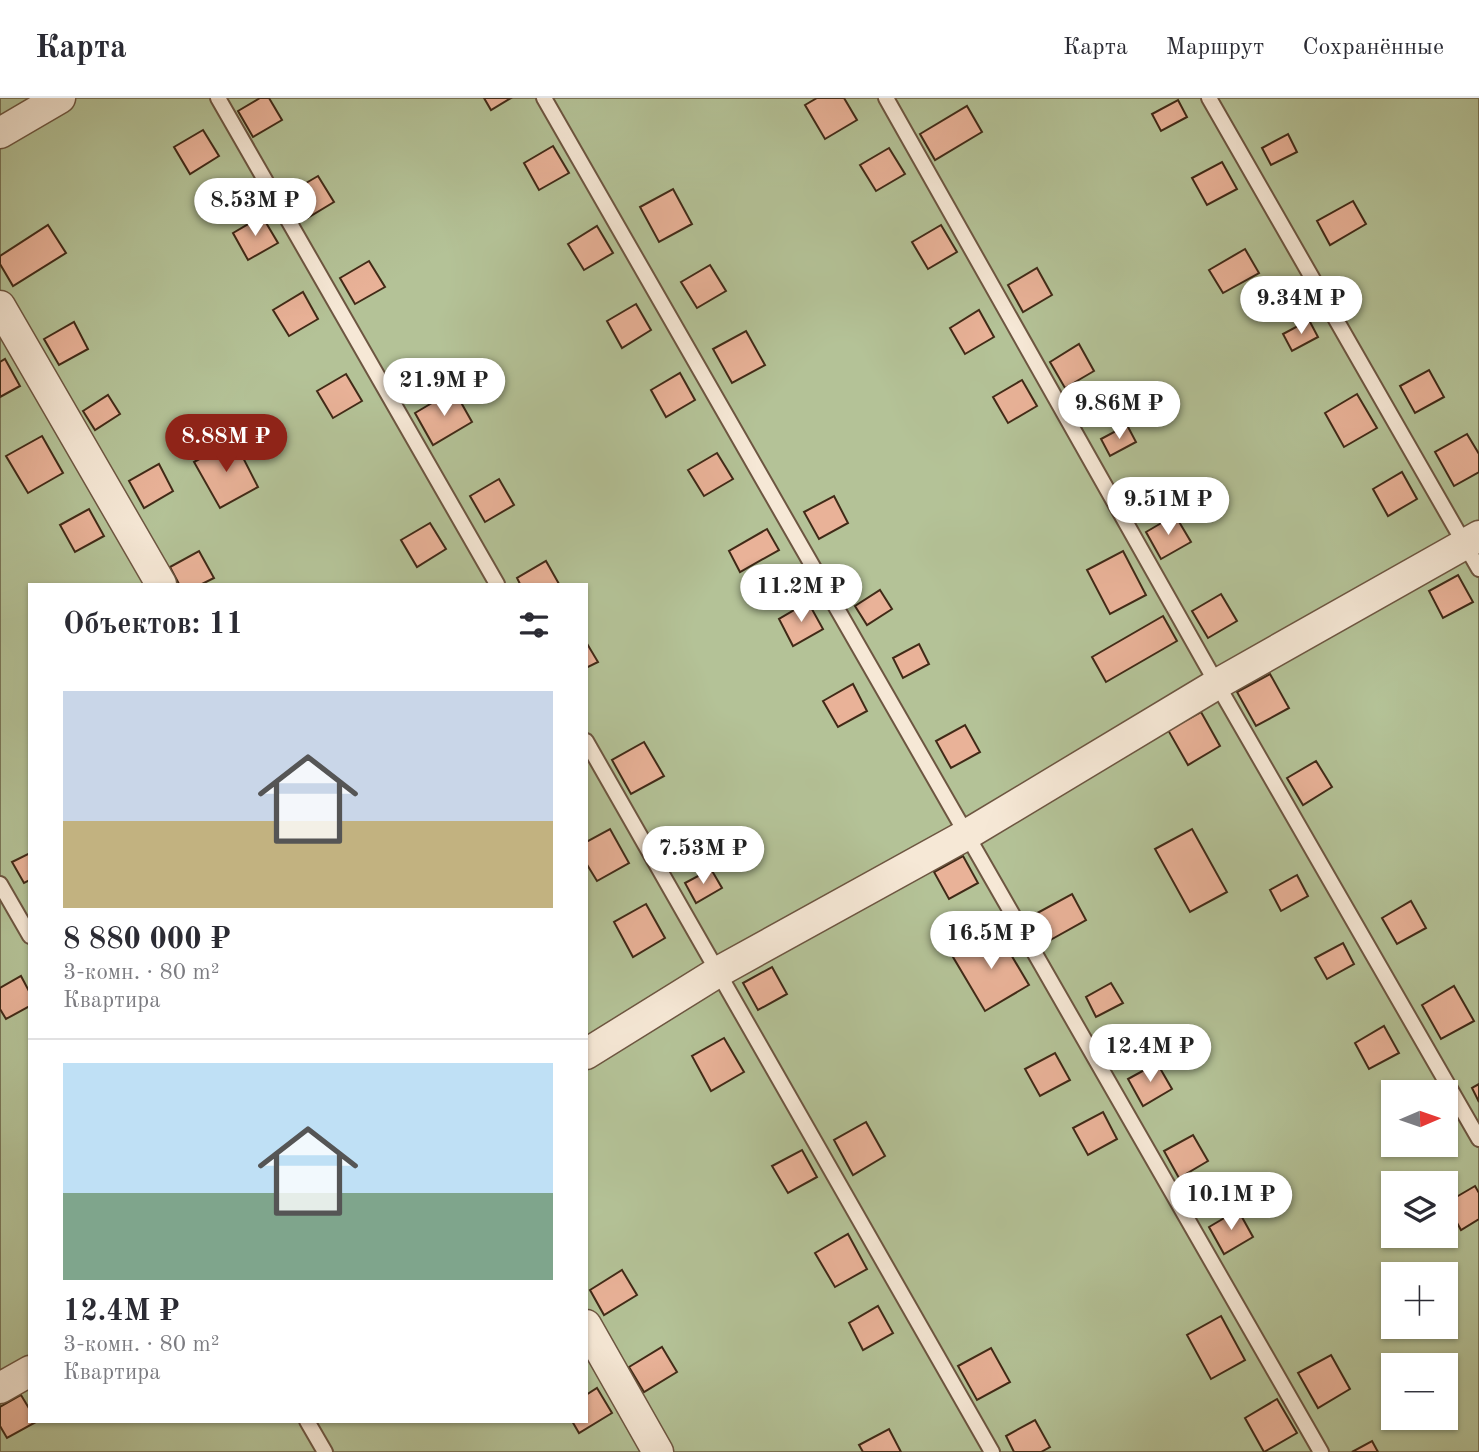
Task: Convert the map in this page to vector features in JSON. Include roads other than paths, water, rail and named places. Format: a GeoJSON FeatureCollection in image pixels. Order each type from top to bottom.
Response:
{"type":"FeatureCollection","features":[{"type":"Feature","properties":{"kind":"street"},"geometry":{"type":"LineString","coordinates":[[0,134],[60,98]]}},
{"type":"Feature","properties":{"kind":"street"},"geometry":{"type":"LineString","coordinates":[[0,306],[160,583]]}},
{"type":"Feature","properties":{"kind":"street"},"geometry":{"type":"LineString","coordinates":[[588,1054],[718,972],[966,835],[1217,684],[1474,550]]}},
{"type":"Feature","properties":{"kind":"street"},"geometry":{"type":"LineString","coordinates":[[588,1328],[659,1452]]}},
{"type":"Feature","properties":{"kind":"street"},"geometry":{"type":"LineString","coordinates":[[0,1388],[28,1372]]}},
{"type":"Feature","properties":{"kind":"lane"},"geometry":{"type":"LineString","coordinates":[[218,98],[496,583]]}},
{"type":"Feature","properties":{"kind":"lane"},"geometry":{"type":"LineString","coordinates":[[544,98],[1321,1452]]}},
{"type":"Feature","properties":{"kind":"lane"},"geometry":{"type":"LineString","coordinates":[[886,98],[1217,684],[1479,1139]]}},
{"type":"Feature","properties":{"kind":"lane"},"geometry":{"type":"LineString","coordinates":[[1209,98],[1474,550]]}},
{"type":"Feature","properties":{"kind":"lane"},"geometry":{"type":"LineString","coordinates":[[588,744],[992,1452]]}},
{"type":"Feature","properties":{"kind":"lane"},"geometry":{"type":"LineString","coordinates":[[0,884],[28,933]]}},
{"type":"Feature","properties":{"kind":"lane"},"geometry":{"type":"LineString","coordinates":[[308,1423],[325,1452]]}}]}
